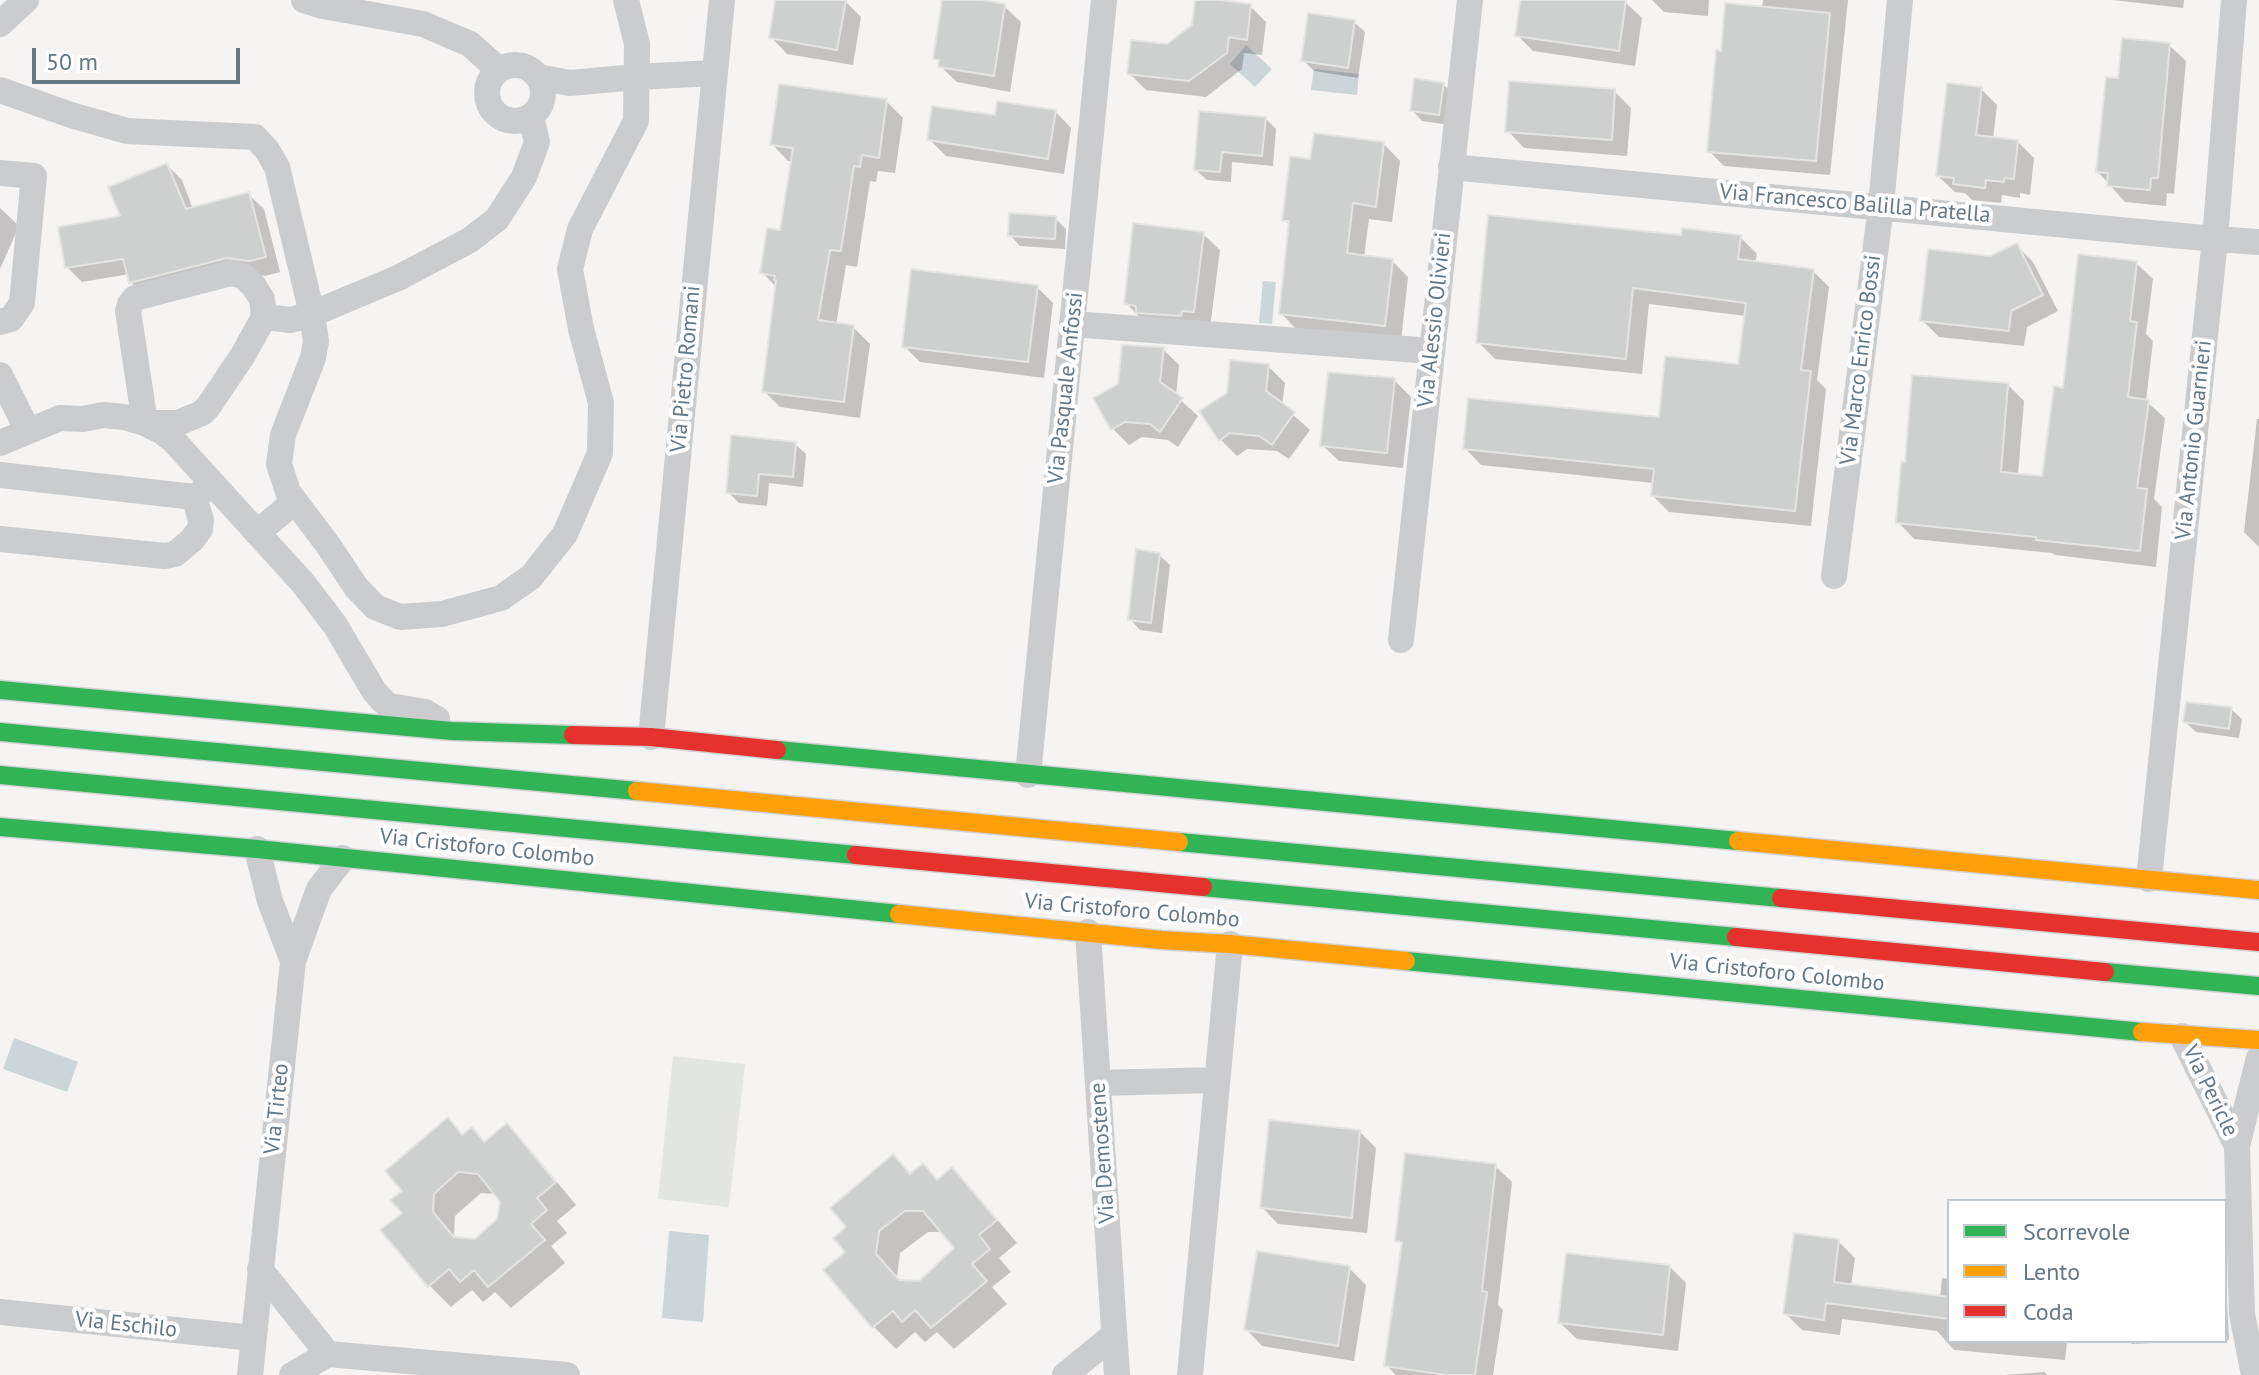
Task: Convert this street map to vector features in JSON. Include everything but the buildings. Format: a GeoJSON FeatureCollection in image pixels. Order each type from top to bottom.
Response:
{"type":"FeatureCollection","features":[{"type":"Feature","properties":{"kind":"street"},"geometry":{"type":"LineString","coordinates":[[0,24],[26,0]]}},
{"type":"Feature","properties":{"kind":"street"},"geometry":{"type":"LineString","coordinates":[[304,0],[423,24],[470,44],[499,70]]}},
{"type":"Feature","properties":{"kind":"street"},"geometry":{"type":"LineString","coordinates":[[0,90],[127,131],[255,137],[267,150],[277,167],[316,341],[313,358],[283,435],[279,464],[288,492],[356,587],[375,607],[400,617],[442,614],[501,598],[531,577],[565,534],[600,453],[601,403],[581,329],[570,269],[580,229],[636,121],[637,44],[626,0]]}},
{"type":"Feature","properties":{"kind":"street","name":"Via Pietro Romani"},"geometry":{"type":"LineString","coordinates":[[651,737],[722,0]]}},
{"type":"Feature","properties":{"kind":"street","name":"Via Pasquale Anfossi"},"geometry":{"type":"LineString","coordinates":[[1028,775],[1104,0]]}},
{"type":"Feature","properties":{"kind":"street","name":"Via Alessio Olivieri"},"geometry":{"type":"LineString","coordinates":[[1401,640],[1470,0]]}},
{"type":"Feature","properties":{"kind":"street","name":"Via Marco Enrico Bossi"},"geometry":{"type":"LineString","coordinates":[[1834,576],[1881,206],[1900,0]]}},
{"type":"Feature","properties":{"kind":"street","name":"Via Antonio Guarnieri"},"geometry":{"type":"LineString","coordinates":[[2149,879],[2215,239],[2234,0]]}},
{"type":"Feature","properties":{"kind":"street"},"geometry":{"type":"LineString","coordinates":[[538,77],[542,86],[542,103],[531,117],[522,121],[503,119],[489,105],[488,86],[499,70],[516,65],[538,77],[570,83],[714,73]]}},
{"type":"Feature","properties":{"kind":"street"},"geometry":{"type":"LineString","coordinates":[[264,317],[291,320],[312,314],[398,278],[470,240],[497,219],[524,177],[537,142],[531,117]]}},
{"type":"Feature","properties":{"kind":"street","name":"Via Francesco Balilla Pratella"},"geometry":{"type":"LineString","coordinates":[[1451,167],[2259,242]]}},
{"type":"Feature","properties":{"kind":"street"},"geometry":{"type":"LineString","coordinates":[[0,173],[34,176],[22,303],[11,319],[0,322]]}},
{"type":"Feature","properties":{"kind":"street"},"geometry":{"type":"LineString","coordinates":[[231,273],[243,276],[262,299],[264,317],[243,355],[208,407],[195,417],[178,423],[145,423],[128,311],[135,298],[231,273]]}},
{"type":"Feature","properties":{"kind":"street"},"geometry":{"type":"LineString","coordinates":[[1072,324],[1432,351]]}},
{"type":"Feature","properties":{"kind":"street"},"geometry":{"type":"LineString","coordinates":[[0,375],[28,431]]}},
{"type":"Feature","properties":{"kind":"street"},"geometry":{"type":"LineString","coordinates":[[0,443],[60,418],[83,419],[103,415],[145,423],[173,440],[203,491],[257,533],[303,583],[335,625],[383,701],[390,706],[425,712],[452,731]]}},
{"type":"Feature","properties":{"kind":"street"},"geometry":{"type":"LineString","coordinates":[[4,478],[203,491]]}},
{"type":"Feature","properties":{"kind":"street"},"geometry":{"type":"LineString","coordinates":[[1,537],[165,556],[175,554],[200,529],[203,491]]}},
{"type":"Feature","properties":{"kind":"street"},"geometry":{"type":"LineString","coordinates":[[257,533],[295,501]]}},
{"type":"Feature","properties":{"kind":"street"},"geometry":{"type":"LineString","coordinates":[[335,625],[371,602]]}},
{"type":"Feature","properties":{"kind":"street"},"geometry":{"type":"LineString","coordinates":[[0,690],[452,731],[651,737],[2259,890]]}},
{"type":"Feature","properties":{"kind":"street"},"geometry":{"type":"LineString","coordinates":[[0,732],[2259,942]]}},
{"type":"Feature","properties":{"kind":"street","name":"Via Cristoforo Colombo"},"geometry":{"type":"LineString","coordinates":[[0,775],[2259,986]]}},
{"type":"Feature","properties":{"kind":"street","name":"Via Cristoforo Colombo"},"geometry":{"type":"LineString","coordinates":[[0,827],[257,849],[1161,940],[1230,944],[2182,1036],[2259,1040]]}},
{"type":"Feature","properties":{"kind":"street","name":"Via Tirteo"},"geometry":{"type":"LineString","coordinates":[[250,1375],[293,961],[270,901],[257,849]]}},
{"type":"Feature","properties":{"kind":"street"},"geometry":{"type":"LineString","coordinates":[[293,961],[319,889],[343,858]]}},
{"type":"Feature","properties":{"kind":"street","name":"Via Demostene"},"geometry":{"type":"LineString","coordinates":[[1088,932],[1117,1375]]}},
{"type":"Feature","properties":{"kind":"street"},"geometry":{"type":"LineString","coordinates":[[1190,1375],[1230,944]]}},
{"type":"Feature","properties":{"kind":"street","name":"Via Pericle"},"geometry":{"type":"LineString","coordinates":[[2182,1036],[2237,1146]]}},
{"type":"Feature","properties":{"kind":"street","name":"Via Pericle"},"geometry":{"type":"LineString","coordinates":[[2254,1375],[2242,1314],[2237,1146],[2259,1058]]}},
{"type":"Feature","properties":{"kind":"street"},"geometry":{"type":"LineString","coordinates":[[1098,1083],[1217,1080]]}},
{"type":"Feature","properties":{"kind":"street"},"geometry":{"type":"LineString","coordinates":[[260,1269],[328,1354]]}},
{"type":"Feature","properties":{"kind":"street","name":"Via Eschilo"},"geometry":{"type":"LineString","coordinates":[[0,1312],[253,1338]]}},
{"type":"Feature","properties":{"kind":"street"},"geometry":{"type":"LineString","coordinates":[[1065,1375],[1114,1335]]}},
{"type":"Feature","properties":{"kind":"street"},"geometry":{"type":"LineString","coordinates":[[292,1375],[328,1354],[567,1375]]}},
{"type":"Feature","properties":{"kind":"shaded area"},"geometry":{"type":"Polygon","coordinates":[[[1246,45],[1272,69],[1255,87],[1230,64],[1246,45]]]}},
{"type":"Feature","properties":{"kind":"shaded area"},"geometry":{"type":"Polygon","coordinates":[[[1314,69],[1359,74],[1357,95],[1311,90],[1314,69]]]}},
{"type":"Feature","properties":{"kind":"shaded area"},"geometry":{"type":"Polygon","coordinates":[[[1263,281],[1276,282],[1272,324],[1259,323],[1263,281]]]}},
{"type":"Feature","properties":{"kind":"shaded area"},"geometry":{"type":"Polygon","coordinates":[[[14,1038],[78,1062],[67,1092],[3,1069],[14,1038]]]}},
{"type":"Feature","properties":{"kind":"shaded area"},"geometry":{"type":"Polygon","coordinates":[[[673,1056],[745,1064],[729,1207],[658,1199],[673,1056]]]}},
{"type":"Feature","properties":{"kind":"shaded area"},"geometry":{"type":"Polygon","coordinates":[[[669,1231],[709,1235],[703,1322],[662,1318],[669,1231]]]}},
{"type":"Feature","properties":{"kind":"traffic: fast"},"geometry":{"type":"LineString","coordinates":[[0,690],[452,731],[573,735]]}},
{"type":"Feature","properties":{"kind":"traffic: fast"},"geometry":{"type":"LineString","coordinates":[[0,732],[637,791]]}},
{"type":"Feature","properties":{"kind":"traffic: fast"},"geometry":{"type":"LineString","coordinates":[[777,750],[1738,841]]}},
{"type":"Feature","properties":{"kind":"traffic: fast"},"geometry":{"type":"LineString","coordinates":[[0,775],[856,855]]}},
{"type":"Feature","properties":{"kind":"traffic: fast"},"geometry":{"type":"LineString","coordinates":[[0,827],[257,849],[899,914]]}},
{"type":"Feature","properties":{"kind":"traffic: fast"},"geometry":{"type":"LineString","coordinates":[[1179,842],[1781,898]]}},
{"type":"Feature","properties":{"kind":"traffic: fast"},"geometry":{"type":"LineString","coordinates":[[1203,887],[1736,937]]}},
{"type":"Feature","properties":{"kind":"traffic: fast"},"geometry":{"type":"LineString","coordinates":[[1406,961],[2142,1032]]}},
{"type":"Feature","properties":{"kind":"traffic: fast"},"geometry":{"type":"LineString","coordinates":[[2105,972],[2259,986]]}},
{"type":"Feature","properties":{"kind":"traffic: slow"},"geometry":{"type":"LineString","coordinates":[[637,791],[1179,842]]}},
{"type":"Feature","properties":{"kind":"traffic: slow"},"geometry":{"type":"LineString","coordinates":[[1738,841],[2259,890]]}},
{"type":"Feature","properties":{"kind":"traffic: slow"},"geometry":{"type":"LineString","coordinates":[[899,914],[1406,961]]}},
{"type":"Feature","properties":{"kind":"traffic: slow"},"geometry":{"type":"LineString","coordinates":[[2142,1032],[2259,1040]]}},
{"type":"Feature","properties":{"kind":"traffic: jam"},"geometry":{"type":"LineString","coordinates":[[573,735],[651,737],[777,750]]}},
{"type":"Feature","properties":{"kind":"traffic: jam"},"geometry":{"type":"LineString","coordinates":[[856,855],[1203,887]]}},
{"type":"Feature","properties":{"kind":"traffic: jam"},"geometry":{"type":"LineString","coordinates":[[1781,898],[2259,942]]}},
{"type":"Feature","properties":{"kind":"traffic: jam"},"geometry":{"type":"LineString","coordinates":[[1736,937],[2105,972]]}}]}
